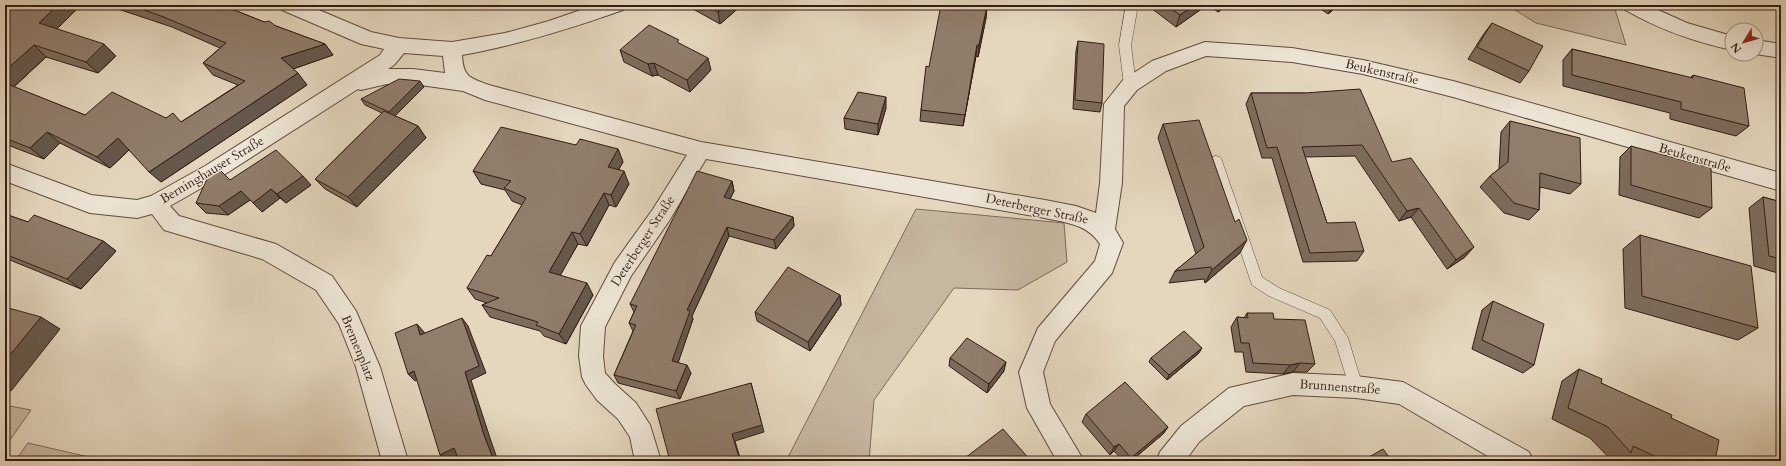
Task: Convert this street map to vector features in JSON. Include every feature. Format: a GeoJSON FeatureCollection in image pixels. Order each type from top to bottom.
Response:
{"type":"FeatureCollection","features":[{"type":"Feature","properties":{"kind":"street"},"geometry":{"type":"LineString","coordinates":[[289,5],[368,39],[399,45],[452,49],[505,40],[546,29],[616,5]]}},
{"type":"Feature","properties":{"kind":"street"},"geometry":{"type":"LineString","coordinates":[[1632,5],[1675,27],[1705,38],[1724,42]]}},
{"type":"Feature","properties":{"kind":"street","name":"Berninghauser Straße"},"geometry":{"type":"LineString","coordinates":[[5,172],[90,204],[137,209],[157,203],[212,172],[387,60],[399,45]]}},
{"type":"Feature","properties":{"kind":"street"},"geometry":{"type":"LineString","coordinates":[[1764,48],[1781,51]]}},
{"type":"Feature","properties":{"kind":"street"},"geometry":{"type":"LineString","coordinates":[[452,49],[453,70],[465,84]]}},
{"type":"Feature","properties":{"kind":"street","name":"Beukenstraße"},"geometry":{"type":"LineString","coordinates":[[1104,230],[1111,183],[1114,104],[1130,85],[1159,66],[1205,49],[1247,50],[1292,55],[1363,67],[1453,89],[1781,182]]}},
{"type":"Feature","properties":{"kind":"street","name":"Berninghauser Straße"},"geometry":{"type":"LineString","coordinates":[[341,90],[377,76],[402,75],[465,84]]}},
{"type":"Feature","properties":{"kind":"street","name":"Deterberger Straße"},"geometry":{"type":"LineString","coordinates":[[465,84],[485,92],[581,119],[701,150],[1045,208],[1092,220],[1104,230],[1112,243],[1104,266],[1046,335],[1031,372],[1038,408],[1071,461]]}},
{"type":"Feature","properties":{"kind":"street","name":"Deterberger Straße"},"geometry":{"type":"LineString","coordinates":[[648,461],[641,433],[627,411],[606,392],[594,377],[591,356],[593,326],[623,269],[661,215],[701,150]]}},
{"type":"Feature","properties":{"kind":"street","name":"Bremenplatz"},"geometry":{"type":"LineString","coordinates":[[157,203],[164,216],[172,223],[268,251],[324,283],[348,318],[368,366],[395,461]]}},
{"type":"Feature","properties":{"kind":"street","name":"Brunnenstraße"},"geometry":{"type":"LineString","coordinates":[[1169,461],[1190,434],[1238,396],[1293,384],[1356,386],[1403,392],[1520,461]]}},
{"type":"Feature","properties":{"kind":"lane"},"geometry":{"type":"LineString","coordinates":[[1130,85],[1126,45],[1132,5]]}},
{"type":"Feature","properties":{"kind":"lane"},"geometry":{"type":"LineString","coordinates":[[1216,161],[1257,281],[1274,292],[1325,314],[1342,338],[1356,386]]}},
{"type":"Feature","properties":{"kind":"shaded area"},"geometry":{"type":"Polygon","coordinates":[[[1507,5],[1612,5],[1614,6],[1626,45],[1536,23],[1507,5]]]}},
{"type":"Feature","properties":{"kind":"shaded area"},"geometry":{"type":"Polygon","coordinates":[[[916,209],[1064,223],[1067,262],[1018,290],[954,288],[874,400],[869,461],[786,461],[916,209]]]}},
{"type":"Feature","properties":{"kind":"shaded area"},"geometry":{"type":"Polygon","coordinates":[[[5,405],[31,410],[5,447],[5,405]]]}},
{"type":"Feature","properties":{"kind":"shaded area"},"geometry":{"type":"Polygon","coordinates":[[[28,443],[106,461],[15,461],[28,443]]]}},
{"type":"Feature","properties":{"kind":"building"},"geometry":{"type":"Polygon","coordinates":[[[5,5],[58,5],[39,23],[104,44],[86,62],[34,45],[5,71],[5,5]]]}},
{"type":"Feature","properties":{"kind":"building"},"geometry":{"type":"Polygon","coordinates":[[[130,5],[222,5],[264,22],[269,21],[276,26],[325,44],[281,58],[298,73],[149,172],[118,138],[97,157],[47,132],[30,148],[5,138],[5,83],[85,115],[112,92],[166,118],[173,113],[181,122],[245,81],[203,63],[226,43],[130,5]]]}},
{"type":"Feature","properties":{"kind":"building"},"geometry":{"type":"Polygon","coordinates":[[[705,5],[726,5],[718,12],[705,5]]]}},
{"type":"Feature","properties":{"kind":"building"},"geometry":{"type":"Polygon","coordinates":[[[941,5],[987,6],[979,45],[977,45],[965,115],[921,110],[926,66],[929,67],[941,5]]]}},
{"type":"Feature","properties":{"kind":"building"},"geometry":{"type":"Polygon","coordinates":[[[1166,5],[1195,5],[1180,15],[1166,5]]]}},
{"type":"Feature","properties":{"kind":"building"},"geometry":{"type":"Polygon","coordinates":[[[1492,23],[1543,46],[1529,71],[1477,47],[1492,23]]]}},
{"type":"Feature","properties":{"kind":"building"},"geometry":{"type":"Polygon","coordinates":[[[649,25],[679,40],[677,42],[708,58],[687,80],[654,63],[648,64],[620,50],[649,25]]]}},
{"type":"Feature","properties":{"kind":"building"},"geometry":{"type":"Polygon","coordinates":[[[1078,41],[1104,44],[1102,103],[1075,100],[1078,41]]]}},
{"type":"Feature","properties":{"kind":"building"},"geometry":{"type":"Polygon","coordinates":[[[1572,49],[1693,78],[1693,75],[1744,88],[1749,126],[1681,109],[1681,102],[1572,75],[1572,49]]]}},
{"type":"Feature","properties":{"kind":"building"},"geometry":{"type":"Polygon","coordinates":[[[399,79],[420,81],[389,112],[361,99],[399,79]]]}},
{"type":"Feature","properties":{"kind":"building"},"geometry":{"type":"Polygon","coordinates":[[[1360,89],[1392,162],[1411,158],[1474,247],[1456,260],[1419,208],[1407,211],[1362,145],[1302,147],[1327,223],[1355,222],[1364,251],[1310,253],[1277,147],[1267,148],[1251,93],[1305,93],[1360,89]]]}},
{"type":"Feature","properties":{"kind":"building"},"geometry":{"type":"Polygon","coordinates":[[[858,92],[886,97],[878,124],[844,118],[858,92]]]}},
{"type":"Feature","properties":{"kind":"building"},"geometry":{"type":"Polygon","coordinates":[[[384,111],[418,126],[348,197],[315,179],[384,111]]]}},
{"type":"Feature","properties":{"kind":"building"},"geometry":{"type":"Polygon","coordinates":[[[1199,120],[1235,222],[1239,219],[1247,240],[1212,270],[1211,267],[1175,271],[1204,247],[1163,124],[1199,120]]]}},
{"type":"Feature","properties":{"kind":"building"},"geometry":{"type":"Polygon","coordinates":[[[1510,121],[1580,138],[1581,184],[1540,173],[1539,210],[1514,203],[1490,176],[1508,162],[1510,121]]]}},
{"type":"Feature","properties":{"kind":"building"},"geometry":{"type":"Polygon","coordinates":[[[501,127],[576,145],[580,139],[618,149],[608,167],[624,171],[611,195],[604,193],[580,234],[572,232],[549,272],[587,283],[559,334],[536,325],[538,322],[482,305],[499,298],[467,288],[487,255],[491,256],[526,198],[504,188],[511,181],[473,171],[501,127]]]}},
{"type":"Feature","properties":{"kind":"building"},"geometry":{"type":"Polygon","coordinates":[[[1631,146],[1711,168],[1712,208],[1631,185],[1631,146]]]}},
{"type":"Feature","properties":{"kind":"building"},"geometry":{"type":"Polygon","coordinates":[[[276,150],[303,176],[277,194],[271,189],[253,203],[241,191],[219,206],[196,203],[211,170],[216,166],[230,180],[276,150]]]}},
{"type":"Feature","properties":{"kind":"building"},"geometry":{"type":"Polygon","coordinates":[[[697,171],[732,181],[724,197],[793,217],[774,240],[727,227],[687,310],[690,311],[672,361],[687,365],[676,391],[614,375],[636,325],[629,323],[637,306],[630,304],[697,171]]]}},
{"type":"Feature","properties":{"kind":"building"},"geometry":{"type":"Polygon","coordinates":[[[1763,197],[1781,202],[1781,259],[1769,256],[1763,197]]]}},
{"type":"Feature","properties":{"kind":"building"},"geometry":{"type":"Polygon","coordinates":[[[5,214],[28,222],[34,215],[103,241],[67,279],[5,254],[5,214]]]}},
{"type":"Feature","properties":{"kind":"building"},"geometry":{"type":"Polygon","coordinates":[[[1640,235],[1751,266],[1758,328],[1642,296],[1640,235]]]}},
{"type":"Feature","properties":{"kind":"building"},"geometry":{"type":"Polygon","coordinates":[[[788,267],[840,295],[808,342],[755,312],[788,267]]]}},
{"type":"Feature","properties":{"kind":"building"},"geometry":{"type":"Polygon","coordinates":[[[1493,301],[1544,324],[1534,365],[1482,340],[1493,301]]]}},
{"type":"Feature","properties":{"kind":"building"},"geometry":{"type":"Polygon","coordinates":[[[5,307],[41,317],[5,361],[5,307]]]}},
{"type":"Feature","properties":{"kind":"building"},"geometry":{"type":"Polygon","coordinates":[[[1247,313],[1273,313],[1274,319],[1305,320],[1315,364],[1300,363],[1290,365],[1253,363],[1249,343],[1241,343],[1237,317],[1248,318],[1247,313]]]}},
{"type":"Feature","properties":{"kind":"building"},"geometry":{"type":"Polygon","coordinates":[[[462,318],[479,366],[465,372],[484,435],[494,461],[459,461],[454,448],[440,455],[414,371],[408,374],[395,333],[417,324],[420,335],[462,318]]]}},
{"type":"Feature","properties":{"kind":"building"},"geometry":{"type":"Polygon","coordinates":[[[1184,331],[1202,348],[1169,375],[1151,358],[1184,331]]]}},
{"type":"Feature","properties":{"kind":"building"},"geometry":{"type":"Polygon","coordinates":[[[967,338],[1006,362],[989,384],[950,358],[967,338]]]}},
{"type":"Feature","properties":{"kind":"building"},"geometry":{"type":"Polygon","coordinates":[[[1579,369],[1602,379],[1601,383],[1672,415],[1671,418],[1719,440],[1715,461],[1665,461],[1633,446],[1631,453],[1608,427],[1568,408],[1579,369]]]}},
{"type":"Feature","properties":{"kind":"building"},"geometry":{"type":"Polygon","coordinates":[[[1125,382],[1168,427],[1131,458],[1119,444],[1114,447],[1086,414],[1125,382]]]}},
{"type":"Feature","properties":{"kind":"building"},"geometry":{"type":"Polygon","coordinates":[[[751,383],[762,425],[732,434],[740,461],[670,461],[656,409],[751,383]]]}},
{"type":"Feature","properties":{"kind":"building"},"geometry":{"type":"Polygon","coordinates":[[[1003,429],[1031,461],[961,461],[1003,429]]]}},
{"type":"Feature","properties":{"kind":"building"},"geometry":{"type":"Polygon","coordinates":[[[1383,449],[1392,461],[1362,461],[1383,449]]]}}]}
